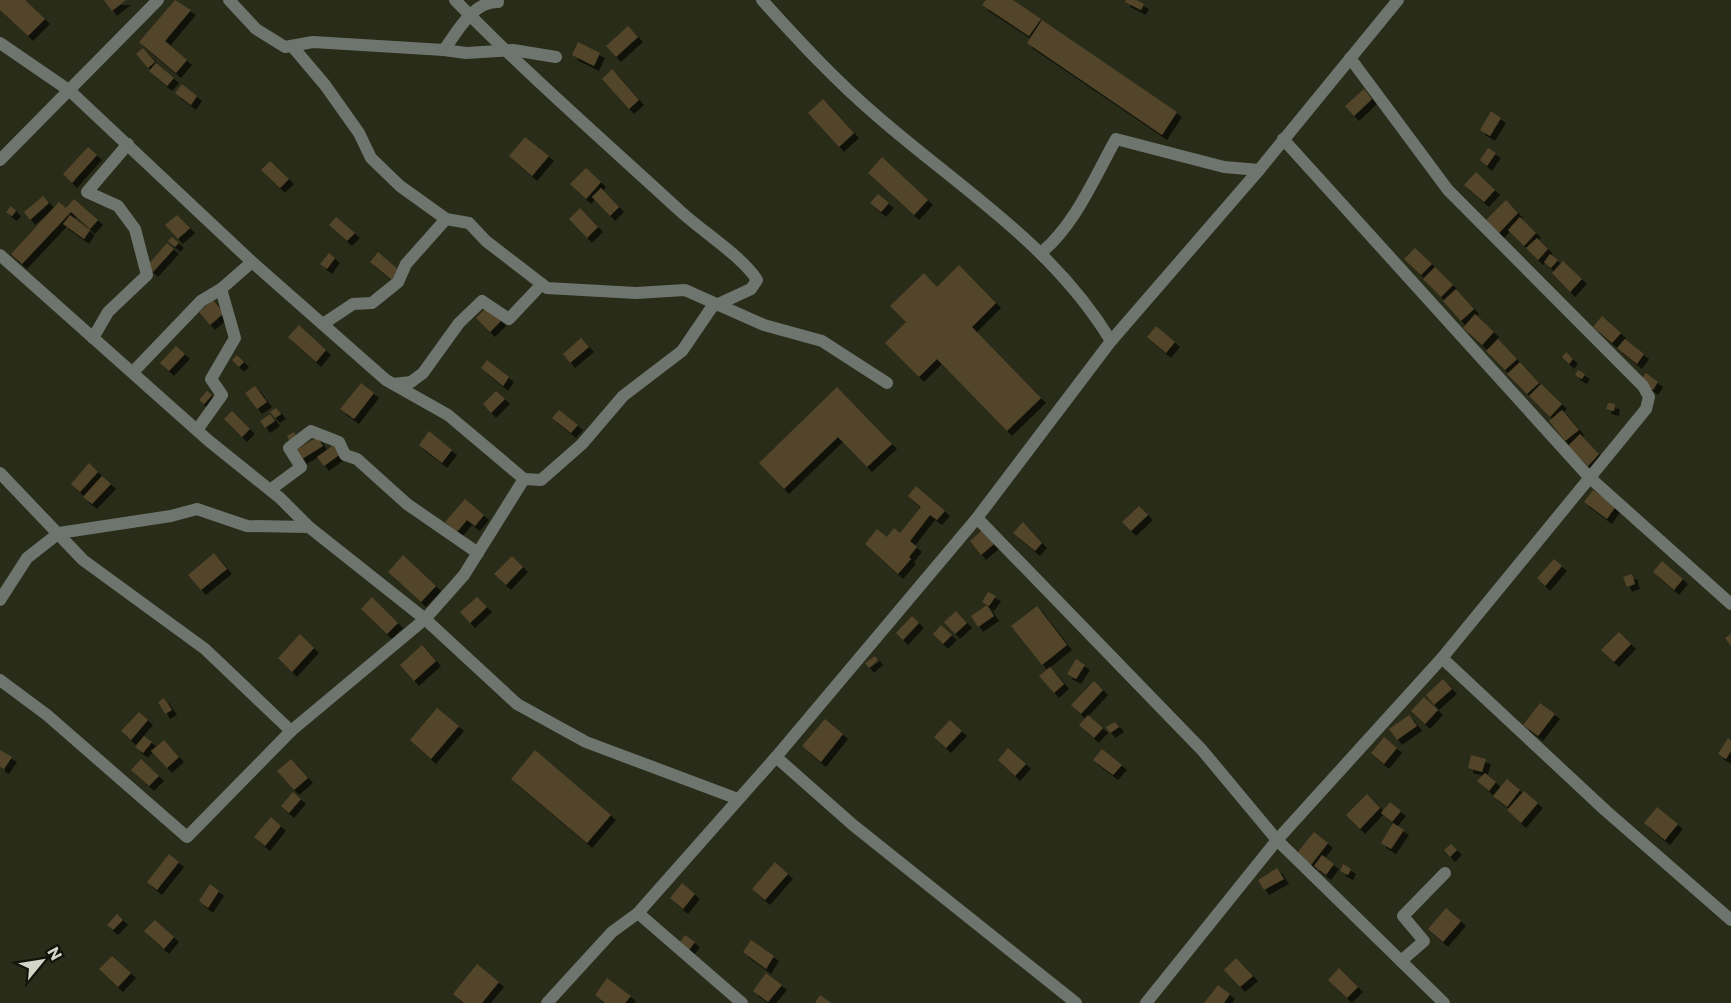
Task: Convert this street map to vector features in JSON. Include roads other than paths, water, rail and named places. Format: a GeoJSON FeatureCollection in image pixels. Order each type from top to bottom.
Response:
{"type":"FeatureCollection","features":[{"type":"Feature","properties":{"kind":"street"},"geometry":{"type":"LineString","coordinates":[[0,160],[158,0]]}},
{"type":"Feature","properties":{"kind":"street"},"geometry":{"type":"LineString","coordinates":[[230,0],[255,29],[285,47],[313,42],[466,53],[507,50],[556,57]]}},
{"type":"Feature","properties":{"kind":"street"},"geometry":{"type":"LineString","coordinates":[[0,43],[70,91],[252,262],[394,384],[448,415],[524,479],[542,480],[582,444],[622,396],[682,351],[702,319],[717,305],[751,290],[757,280],[751,271],[707,235],[455,0]]}},
{"type":"Feature","properties":{"kind":"street"},"geometry":{"type":"LineString","coordinates":[[762,0],[816,60],[877,116],[1042,252],[1095,316],[1111,341]]}},
{"type":"Feature","properties":{"kind":"street"},"geometry":{"type":"LineString","coordinates":[[547,1003],[612,932],[638,913],[776,757],[977,518],[1111,341],[1259,170],[1398,0]]}},
{"type":"Feature","properties":{"kind":"street"},"geometry":{"type":"LineString","coordinates":[[444,50],[470,15],[488,2],[498,2]]}},
{"type":"Feature","properties":{"kind":"street"},"geometry":{"type":"LineString","coordinates":[[292,46],[352,123],[371,158],[399,186],[446,219],[469,223],[486,241],[547,288],[636,292],[686,290],[764,325],[822,341],[887,383]]}},
{"type":"Feature","properties":{"kind":"street"},"geometry":{"type":"LineString","coordinates":[[1146,1003],[1277,840],[1442,658],[1646,409],[1649,397],[1643,386],[1448,190],[1350,58]]}},
{"type":"Feature","properties":{"kind":"street"},"geometry":{"type":"LineString","coordinates":[[1042,252],[1056,240],[1080,204],[1116,139],[1224,167],[1259,170]]}},
{"type":"Feature","properties":{"kind":"street"},"geometry":{"type":"LineString","coordinates":[[1283,139],[1589,477],[1731,604]]}},
{"type":"Feature","properties":{"kind":"street"},"geometry":{"type":"LineString","coordinates":[[93,338],[108,312],[147,275],[135,229],[118,206],[87,192],[128,144]]}},
{"type":"Feature","properties":{"kind":"street"},"geometry":{"type":"LineString","coordinates":[[323,324],[353,304],[372,303],[398,282],[406,264],[446,219]]}},
{"type":"Feature","properties":{"kind":"street"},"geometry":{"type":"LineString","coordinates":[[0,255],[197,430],[270,490],[309,527],[425,620],[517,704],[586,742],[738,799]]}},
{"type":"Feature","properties":{"kind":"street"},"geometry":{"type":"LineString","coordinates":[[133,372],[201,301],[221,289],[252,262]]}},
{"type":"Feature","properties":{"kind":"street"},"geometry":{"type":"LineString","coordinates":[[394,384],[411,382],[423,373],[459,323],[482,301],[509,319],[542,284]]}},
{"type":"Feature","properties":{"kind":"street"},"geometry":{"type":"LineString","coordinates":[[197,430],[222,395],[211,379],[235,338],[221,289]]}},
{"type":"Feature","properties":{"kind":"street"},"geometry":{"type":"LineString","coordinates":[[270,490],[302,467],[289,448],[311,431],[339,442],[345,455],[357,459],[407,504],[478,553]]}},
{"type":"Feature","properties":{"kind":"street"},"geometry":{"type":"LineString","coordinates":[[0,472],[83,560],[205,649],[291,731]]}},
{"type":"Feature","properties":{"kind":"street"},"geometry":{"type":"LineString","coordinates":[[0,680],[47,715],[187,837],[291,731],[425,620],[464,575],[524,479]]}},
{"type":"Feature","properties":{"kind":"street"},"geometry":{"type":"LineString","coordinates":[[0,600],[27,558],[59,533],[197,509],[248,526],[309,527]]}},
{"type":"Feature","properties":{"kind":"street"},"geometry":{"type":"LineString","coordinates":[[977,518],[1202,750],[1277,840],[1444,1003]]}},
{"type":"Feature","properties":{"kind":"street"},"geometry":{"type":"LineString","coordinates":[[1442,658],[1605,810],[1731,920]]}},
{"type":"Feature","properties":{"kind":"street"},"geometry":{"type":"LineString","coordinates":[[776,757],[853,825],[1076,1003]]}},
{"type":"Feature","properties":{"kind":"street"},"geometry":{"type":"LineString","coordinates":[[1401,961],[1424,941],[1403,916],[1444,873]]}},
{"type":"Feature","properties":{"kind":"street"},"geometry":{"type":"LineString","coordinates":[[638,913],[742,1003]]}}]}
